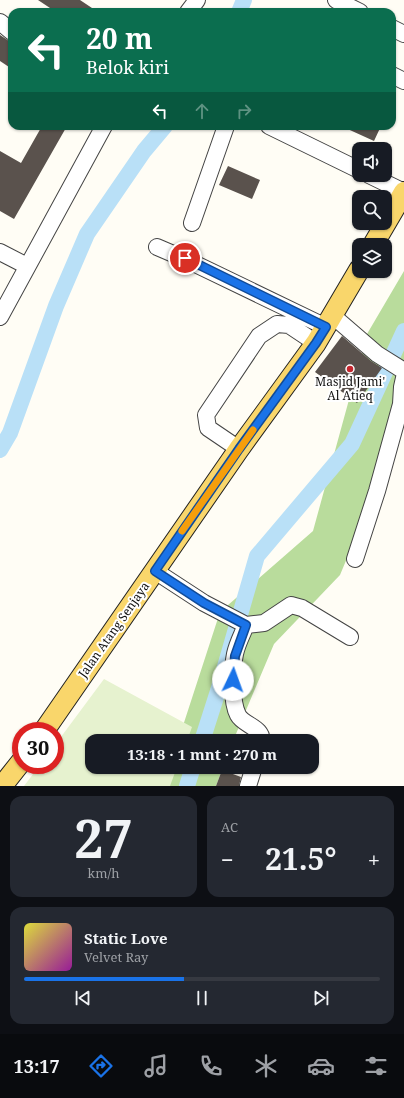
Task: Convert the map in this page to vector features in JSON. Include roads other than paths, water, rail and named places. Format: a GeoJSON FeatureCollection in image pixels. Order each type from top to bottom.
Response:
{"type":"FeatureCollection","features":[{"type":"Feature","properties":{"kind":"main road"},"geometry":{"type":"LineString","coordinates":[[377,238],[404,192]]}},
{"type":"Feature","properties":{"kind":"main road","name":"Jalan Atang Senjaya"},"geometry":{"type":"LineString","coordinates":[[50,722],[239,449],[325,329],[354,278]]}},
{"type":"Feature","properties":{"kind":"main road"},"geometry":{"type":"LineString","coordinates":[[2,786],[12,773]]}},
{"type":"Feature","properties":{"kind":"street"},"geometry":{"type":"LineString","coordinates":[[336,0],[352,8]]}},
{"type":"Feature","properties":{"kind":"street"},"geometry":{"type":"LineString","coordinates":[[0,22],[8,29]]}},
{"type":"Feature","properties":{"kind":"street"},"geometry":{"type":"LineString","coordinates":[[0,317],[102,130]]}},
{"type":"Feature","properties":{"kind":"street"},"geometry":{"type":"LineString","coordinates":[[192,222],[225,130]]}},
{"type":"Feature","properties":{"kind":"street"},"geometry":{"type":"LineString","coordinates":[[277,130],[352,167]]}},
{"type":"Feature","properties":{"kind":"street"},"geometry":{"type":"LineString","coordinates":[[383,182],[404,192]]}},
{"type":"Feature","properties":{"kind":"street"},"geometry":{"type":"LineString","coordinates":[[157,247],[185,258],[377,354],[402,372],[401,402],[395,426],[377,491],[355,558]]}},
{"type":"Feature","properties":{"kind":"street"},"geometry":{"type":"LineString","coordinates":[[0,252],[27,266]]}},
{"type":"Feature","properties":{"kind":"street"},"geometry":{"type":"LineString","coordinates":[[239,449],[208,428],[206,415],[259,336],[277,324],[325,329]]}},
{"type":"Feature","properties":{"kind":"street"},"geometry":{"type":"LineString","coordinates":[[155,571],[204,603],[244,624],[264,623],[291,605],[302,608],[350,637]]}},
{"type":"Feature","properties":{"kind":"street"},"geometry":{"type":"LineString","coordinates":[[244,624],[235,656],[233,680],[235,707],[237,714],[242,720],[260,734]]}},
{"type":"Feature","properties":{"kind":"street"},"geometry":{"type":"LineString","coordinates":[[248,786],[252,774]]}},
{"type":"Feature","properties":{"kind":"waterway"},"geometry":{"type":"LineString","coordinates":[[241,8],[244,0]]}},
{"type":"Feature","properties":{"kind":"waterway"},"geometry":{"type":"LineString","coordinates":[[0,450],[10,433],[56,306],[87,234],[144,151],[162,130]]}},
{"type":"Feature","properties":{"kind":"waterway"},"geometry":{"type":"LineString","coordinates":[[204,734],[257,556],[352,444],[404,331]]}},
{"type":"Feature","properties":{"kind":"waterway"},"geometry":{"type":"LineString","coordinates":[[187,786],[191,774]]}},
{"type":"Feature","properties":{"kind":"place","name":"Masjid Jami' Al Atieq"},"geometry":{"type":"Point","coordinates":[350,369]}}]}
